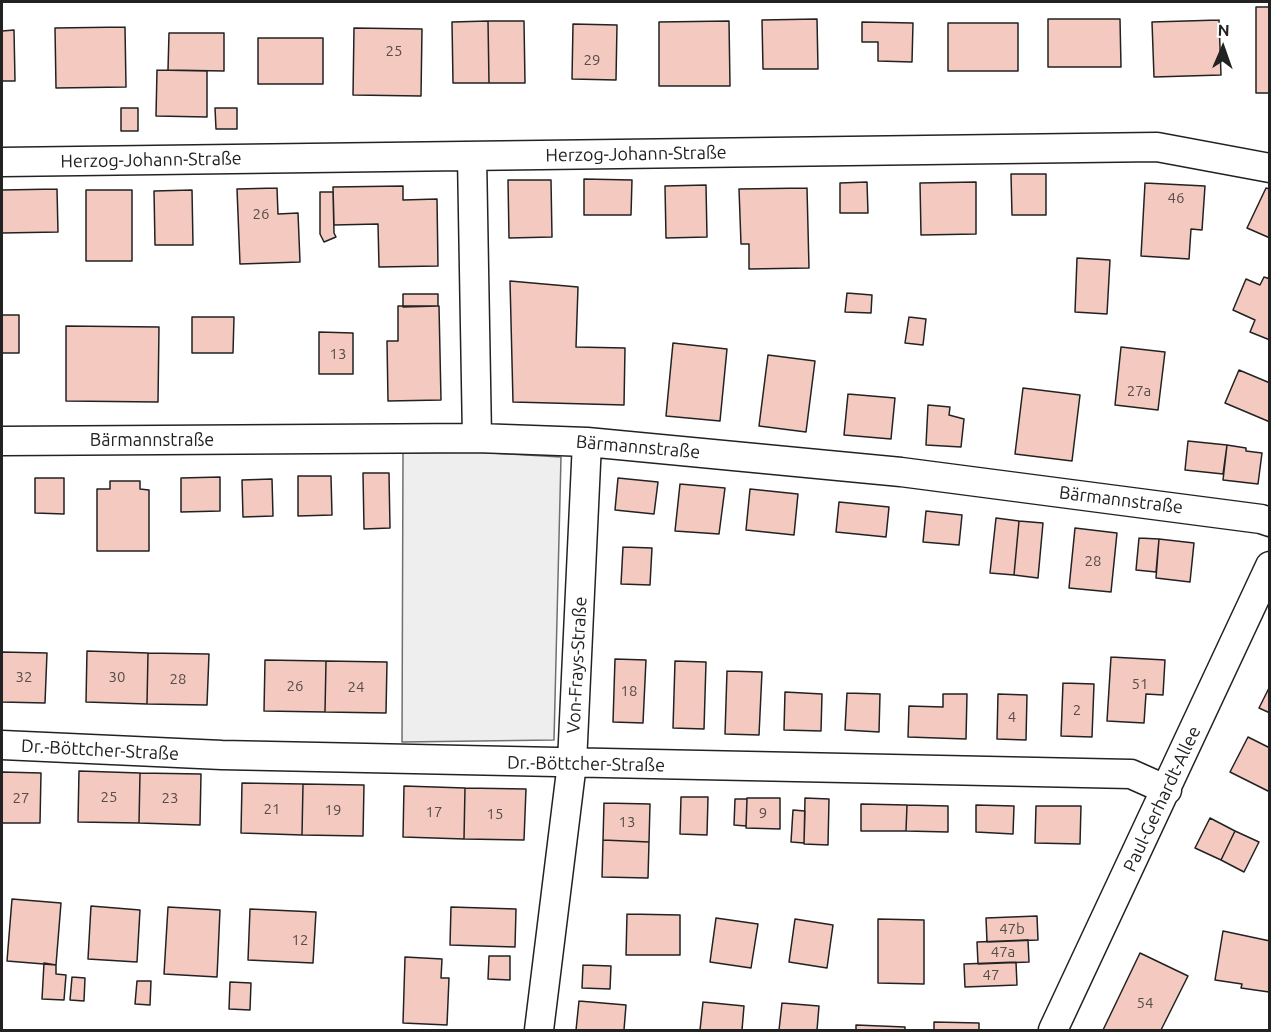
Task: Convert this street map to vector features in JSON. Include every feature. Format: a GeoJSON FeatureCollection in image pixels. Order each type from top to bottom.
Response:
{"type":"FeatureCollection","features":[{"type":"Feature","properties":{"kind":"street","name":"Herzog-Johann-Straße"},"geometry":{"type":"LineString","coordinates":[[2,162],[1157,147],[1269,168]]}},
{"type":"Feature","properties":{"kind":"street"},"geometry":{"type":"LineString","coordinates":[[472,156],[477,438]]}},
{"type":"Feature","properties":{"kind":"street","name":"Bärmannstraße"},"geometry":{"type":"LineString","coordinates":[[2,441],[477,438],[587,442],[901,472],[1250,517],[1269,522]]}},
{"type":"Feature","properties":{"kind":"street","name":"Von-Frays-Straße"},"geometry":{"type":"LineString","coordinates":[[539,1030],[572,763],[587,442]]}},
{"type":"Feature","properties":{"kind":"street","name":"Paul-Gerhardt-Allee"},"geometry":{"type":"LineString","coordinates":[[1053,1030],[1167,790],[1269,566]]}},
{"type":"Feature","properties":{"kind":"street","name":"Dr.-Böttcher-Straße"},"geometry":{"type":"LineString","coordinates":[[2,745],[222,755],[1131,774],[1167,790]]}},
{"type":"Feature","properties":{"kind":"shaded area"},"geometry":{"type":"Polygon","coordinates":[[[474,452],[561,457],[554,740],[402,742],[403,453],[474,452]]]}},
{"type":"Feature","properties":{"kind":"building"},"geometry":{"type":"Polygon","coordinates":[[[1256,7],[1270,7],[1270,93],[1256,93],[1256,7]]]}},
{"type":"Feature","properties":{"kind":"building"},"geometry":{"type":"Polygon","coordinates":[[[817,19],[818,69],[763,69],[762,20],[817,19]]]}},
{"type":"Feature","properties":{"kind":"building"},"geometry":{"type":"Polygon","coordinates":[[[1048,19],[1120,19],[1121,67],[1048,67],[1048,19]]]}},
{"type":"Feature","properties":{"kind":"building"},"geometry":{"type":"Polygon","coordinates":[[[1219,20],[1221,75],[1154,77],[1152,22],[1219,20]]]}},
{"type":"Feature","properties":{"kind":"building"},"geometry":{"type":"Polygon","coordinates":[[[488,21],[524,21],[525,83],[489,83],[488,21]]]}},
{"type":"Feature","properties":{"kind":"building"},"geometry":{"type":"Polygon","coordinates":[[[488,21],[489,83],[453,83],[452,22],[488,21]]]}},
{"type":"Feature","properties":{"kind":"building"},"geometry":{"type":"Polygon","coordinates":[[[729,21],[730,86],[659,86],[659,22],[729,21]]]}},
{"type":"Feature","properties":{"kind":"building"},"geometry":{"type":"Polygon","coordinates":[[[862,22],[913,23],[912,62],[878,61],[878,42],[862,42],[862,22]]]}},
{"type":"Feature","properties":{"kind":"building"},"geometry":{"type":"Polygon","coordinates":[[[948,23],[1018,23],[1018,71],[948,71],[948,23]]]}},
{"type":"Feature","properties":{"kind":"building"},"geometry":{"type":"Polygon","coordinates":[[[573,24],[617,25],[616,80],[572,79],[573,24]]]}},
{"type":"Feature","properties":{"kind":"building"},"geometry":{"type":"Polygon","coordinates":[[[125,27],[126,87],[56,88],[55,28],[125,27]]]}},
{"type":"Feature","properties":{"kind":"building"},"geometry":{"type":"Polygon","coordinates":[[[354,28],[422,29],[421,96],[353,95],[354,28]]]}},
{"type":"Feature","properties":{"kind":"building"},"geometry":{"type":"Polygon","coordinates":[[[14,30],[15,81],[2,81],[2,31],[14,30]]]}},
{"type":"Feature","properties":{"kind":"building"},"geometry":{"type":"Polygon","coordinates":[[[169,33],[224,33],[224,71],[168,70],[169,33]]]}},
{"type":"Feature","properties":{"kind":"building"},"geometry":{"type":"Polygon","coordinates":[[[258,38],[323,38],[323,84],[258,84],[258,38]]]}},
{"type":"Feature","properties":{"kind":"building"},"geometry":{"type":"Polygon","coordinates":[[[157,70],[207,71],[207,117],[156,116],[157,70]]]}},
{"type":"Feature","properties":{"kind":"building"},"geometry":{"type":"Polygon","coordinates":[[[121,108],[138,108],[138,131],[121,131],[121,108]]]}},
{"type":"Feature","properties":{"kind":"building"},"geometry":{"type":"Polygon","coordinates":[[[215,108],[237,108],[237,129],[216,129],[215,108]]]}},
{"type":"Feature","properties":{"kind":"building"},"geometry":{"type":"Polygon","coordinates":[[[1011,174],[1046,174],[1046,215],[1012,215],[1011,174]]]}},
{"type":"Feature","properties":{"kind":"building"},"geometry":{"type":"Polygon","coordinates":[[[584,179],[632,180],[631,215],[584,215],[584,179]]]}},
{"type":"Feature","properties":{"kind":"building"},"geometry":{"type":"Polygon","coordinates":[[[508,180],[551,180],[552,237],[509,238],[508,180]]]}},
{"type":"Feature","properties":{"kind":"building"},"geometry":{"type":"Polygon","coordinates":[[[867,182],[868,213],[840,213],[840,183],[867,182]]]}},
{"type":"Feature","properties":{"kind":"building"},"geometry":{"type":"Polygon","coordinates":[[[976,182],[976,234],[921,235],[920,183],[976,182]]]}},
{"type":"Feature","properties":{"kind":"building"},"geometry":{"type":"Polygon","coordinates":[[[1145,183],[1205,186],[1202,230],[1191,229],[1189,259],[1141,256],[1145,183]]]}},
{"type":"Feature","properties":{"kind":"building"},"geometry":{"type":"Polygon","coordinates":[[[706,185],[707,237],[666,238],[665,186],[706,185]]]}},
{"type":"Feature","properties":{"kind":"building"},"geometry":{"type":"Polygon","coordinates":[[[403,186],[403,200],[437,199],[438,266],[379,267],[378,224],[334,225],[333,187],[403,186]]]}},
{"type":"Feature","properties":{"kind":"building"},"geometry":{"type":"Polygon","coordinates":[[[277,188],[278,214],[298,213],[300,262],[240,264],[237,189],[277,188]]]}},
{"type":"Feature","properties":{"kind":"building"},"geometry":{"type":"Polygon","coordinates":[[[807,188],[809,268],[749,269],[749,244],[741,244],[739,189],[807,188]]]}},
{"type":"Feature","properties":{"kind":"building"},"geometry":{"type":"Polygon","coordinates":[[[1266,188],[1270,189],[1270,238],[1247,228],[1266,188]]]}},
{"type":"Feature","properties":{"kind":"building"},"geometry":{"type":"Polygon","coordinates":[[[57,189],[58,232],[2,233],[2,190],[57,189]]]}},
{"type":"Feature","properties":{"kind":"building"},"geometry":{"type":"Polygon","coordinates":[[[86,190],[132,190],[132,261],[86,261],[86,190]]]}},
{"type":"Feature","properties":{"kind":"building"},"geometry":{"type":"Polygon","coordinates":[[[192,190],[193,245],[155,245],[154,191],[192,190]]]}},
{"type":"Feature","properties":{"kind":"building"},"geometry":{"type":"Polygon","coordinates":[[[320,192],[333,192],[336,237],[324,242],[320,234],[320,192]]]}},
{"type":"Feature","properties":{"kind":"building"},"geometry":{"type":"Polygon","coordinates":[[[1077,258],[1110,260],[1107,314],[1075,312],[1077,258]]]}},
{"type":"Feature","properties":{"kind":"building"},"geometry":{"type":"Polygon","coordinates":[[[1264,277],[1270,279],[1270,340],[1250,332],[1255,320],[1233,310],[1246,279],[1260,285],[1264,277]]]}},
{"type":"Feature","properties":{"kind":"building"},"geometry":{"type":"Polygon","coordinates":[[[510,281],[578,287],[576,347],[625,348],[624,405],[513,402],[510,281]]]}},
{"type":"Feature","properties":{"kind":"building"},"geometry":{"type":"Polygon","coordinates":[[[847,293],[872,295],[871,313],[845,312],[847,293]]]}},
{"type":"Feature","properties":{"kind":"building"},"geometry":{"type":"Polygon","coordinates":[[[403,294],[438,294],[438,306],[403,307],[403,294]]]}},
{"type":"Feature","properties":{"kind":"building"},"geometry":{"type":"Polygon","coordinates":[[[398,306],[439,306],[441,400],[388,401],[387,341],[398,341],[398,306]]]}},
{"type":"Feature","properties":{"kind":"building"},"geometry":{"type":"Polygon","coordinates":[[[2,315],[19,315],[19,353],[2,353],[2,315]]]}},
{"type":"Feature","properties":{"kind":"building"},"geometry":{"type":"Polygon","coordinates":[[[192,317],[234,317],[233,353],[192,353],[192,317]]]}},
{"type":"Feature","properties":{"kind":"building"},"geometry":{"type":"Polygon","coordinates":[[[909,317],[926,319],[923,345],[905,343],[909,317]]]}},
{"type":"Feature","properties":{"kind":"building"},"geometry":{"type":"Polygon","coordinates":[[[66,326],[159,327],[158,402],[66,401],[66,326]]]}},
{"type":"Feature","properties":{"kind":"building"},"geometry":{"type":"Polygon","coordinates":[[[319,332],[353,333],[353,374],[319,374],[319,332]]]}},
{"type":"Feature","properties":{"kind":"building"},"geometry":{"type":"Polygon","coordinates":[[[673,343],[727,349],[720,421],[666,416],[673,343]]]}},
{"type":"Feature","properties":{"kind":"building"},"geometry":{"type":"Polygon","coordinates":[[[1121,347],[1165,352],[1158,410],[1115,405],[1121,347]]]}},
{"type":"Feature","properties":{"kind":"building"},"geometry":{"type":"Polygon","coordinates":[[[768,355],[815,361],[806,432],[759,426],[768,355]]]}},
{"type":"Feature","properties":{"kind":"building"},"geometry":{"type":"Polygon","coordinates":[[[1239,370],[1270,383],[1270,422],[1225,403],[1239,370]]]}},
{"type":"Feature","properties":{"kind":"building"},"geometry":{"type":"Polygon","coordinates":[[[1023,388],[1080,395],[1072,461],[1015,454],[1023,388]]]}},
{"type":"Feature","properties":{"kind":"building"},"geometry":{"type":"Polygon","coordinates":[[[848,394],[895,398],[891,439],[844,435],[848,394]]]}},
{"type":"Feature","properties":{"kind":"building"},"geometry":{"type":"Polygon","coordinates":[[[928,405],[950,407],[949,415],[964,419],[961,447],[926,445],[928,405]]]}},
{"type":"Feature","properties":{"kind":"building"},"geometry":{"type":"Polygon","coordinates":[[[1188,441],[1227,445],[1223,474],[1185,470],[1188,441]]]}},
{"type":"Feature","properties":{"kind":"building"},"geometry":{"type":"Polygon","coordinates":[[[1227,445],[1262,453],[1258,484],[1223,480],[1227,445]]]}},
{"type":"Feature","properties":{"kind":"building"},"geometry":{"type":"Polygon","coordinates":[[[363,473],[389,473],[390,528],[364,529],[363,473]]]}},
{"type":"Feature","properties":{"kind":"building"},"geometry":{"type":"Polygon","coordinates":[[[298,476],[331,476],[332,515],[298,516],[298,476]]]}},
{"type":"Feature","properties":{"kind":"building"},"geometry":{"type":"Polygon","coordinates":[[[220,477],[220,511],[181,512],[181,478],[220,477]]]}},
{"type":"Feature","properties":{"kind":"building"},"geometry":{"type":"Polygon","coordinates":[[[35,478],[64,478],[64,514],[35,513],[35,478]]]}},
{"type":"Feature","properties":{"kind":"building"},"geometry":{"type":"Polygon","coordinates":[[[618,478],[658,482],[654,514],[615,510],[618,478]]]}},
{"type":"Feature","properties":{"kind":"building"},"geometry":{"type":"Polygon","coordinates":[[[272,479],[273,516],[243,517],[242,480],[272,479]]]}},
{"type":"Feature","properties":{"kind":"building"},"geometry":{"type":"Polygon","coordinates":[[[110,481],[140,481],[140,489],[149,490],[149,551],[97,551],[97,489],[110,489],[110,481]]]}},
{"type":"Feature","properties":{"kind":"building"},"geometry":{"type":"Polygon","coordinates":[[[680,484],[725,488],[719,534],[675,531],[680,484]]]}},
{"type":"Feature","properties":{"kind":"building"},"geometry":{"type":"Polygon","coordinates":[[[750,489],[798,494],[794,535],[746,530],[750,489]]]}},
{"type":"Feature","properties":{"kind":"building"},"geometry":{"type":"Polygon","coordinates":[[[839,502],[889,507],[886,537],[836,532],[839,502]]]}},
{"type":"Feature","properties":{"kind":"building"},"geometry":{"type":"Polygon","coordinates":[[[926,511],[962,515],[959,545],[923,542],[926,511]]]}},
{"type":"Feature","properties":{"kind":"building"},"geometry":{"type":"Polygon","coordinates":[[[996,518],[1019,521],[1014,575],[990,573],[996,518]]]}},
{"type":"Feature","properties":{"kind":"building"},"geometry":{"type":"Polygon","coordinates":[[[1019,521],[1043,523],[1038,578],[1014,575],[1019,521]]]}},
{"type":"Feature","properties":{"kind":"building"},"geometry":{"type":"Polygon","coordinates":[[[1075,528],[1117,533],[1111,592],[1069,588],[1075,528]]]}},
{"type":"Feature","properties":{"kind":"building"},"geometry":{"type":"Polygon","coordinates":[[[1139,538],[1159,539],[1156,572],[1136,570],[1139,538]]]}},
{"type":"Feature","properties":{"kind":"building"},"geometry":{"type":"Polygon","coordinates":[[[1159,539],[1194,543],[1190,582],[1156,578],[1159,539]]]}},
{"type":"Feature","properties":{"kind":"building"},"geometry":{"type":"Polygon","coordinates":[[[623,547],[652,548],[650,585],[621,584],[623,547]]]}},
{"type":"Feature","properties":{"kind":"building"},"geometry":{"type":"Polygon","coordinates":[[[87,651],[148,653],[147,704],[86,702],[87,651]]]}},
{"type":"Feature","properties":{"kind":"building"},"geometry":{"type":"Polygon","coordinates":[[[2,652],[47,653],[45,703],[2,702],[2,652]]]}},
{"type":"Feature","properties":{"kind":"building"},"geometry":{"type":"Polygon","coordinates":[[[148,653],[209,654],[207,705],[147,704],[148,653]]]}},
{"type":"Feature","properties":{"kind":"building"},"geometry":{"type":"Polygon","coordinates":[[[1111,657],[1165,660],[1163,695],[1146,694],[1144,723],[1107,721],[1111,657]]]}},
{"type":"Feature","properties":{"kind":"building"},"geometry":{"type":"Polygon","coordinates":[[[615,659],[646,660],[643,723],[613,722],[615,659]]]}},
{"type":"Feature","properties":{"kind":"building"},"geometry":{"type":"Polygon","coordinates":[[[265,660],[326,661],[325,712],[264,711],[265,660]]]}},
{"type":"Feature","properties":{"kind":"building"},"geometry":{"type":"Polygon","coordinates":[[[326,661],[387,662],[386,713],[325,712],[326,661]]]}},
{"type":"Feature","properties":{"kind":"building"},"geometry":{"type":"Polygon","coordinates":[[[675,661],[706,662],[704,729],[673,728],[675,661]]]}},
{"type":"Feature","properties":{"kind":"building"},"geometry":{"type":"Polygon","coordinates":[[[727,671],[762,672],[759,735],[725,734],[727,671]]]}},
{"type":"Feature","properties":{"kind":"building"},"geometry":{"type":"Polygon","coordinates":[[[1063,683],[1094,684],[1092,737],[1061,736],[1063,683]]]}},
{"type":"Feature","properties":{"kind":"building"},"geometry":{"type":"Polygon","coordinates":[[[1270,686],[1270,713],[1259,708],[1270,686]]]}},
{"type":"Feature","properties":{"kind":"building"},"geometry":{"type":"Polygon","coordinates":[[[785,692],[822,694],[821,731],[784,730],[785,692]]]}},
{"type":"Feature","properties":{"kind":"building"},"geometry":{"type":"Polygon","coordinates":[[[847,693],[880,694],[879,732],[845,730],[847,693]]]}},
{"type":"Feature","properties":{"kind":"building"},"geometry":{"type":"Polygon","coordinates":[[[943,694],[967,694],[966,739],[908,737],[909,706],[943,707],[943,694]]]}},
{"type":"Feature","properties":{"kind":"building"},"geometry":{"type":"Polygon","coordinates":[[[998,694],[1027,695],[1026,740],[997,739],[998,694]]]}},
{"type":"Feature","properties":{"kind":"building"},"geometry":{"type":"Polygon","coordinates":[[[1248,737],[1270,748],[1270,792],[1230,772],[1248,737]]]}},
{"type":"Feature","properties":{"kind":"building"},"geometry":{"type":"Polygon","coordinates":[[[79,771],[140,773],[139,823],[78,822],[79,771]]]}},
{"type":"Feature","properties":{"kind":"building"},"geometry":{"type":"Polygon","coordinates":[[[2,772],[41,773],[40,823],[2,823],[2,772]]]}},
{"type":"Feature","properties":{"kind":"building"},"geometry":{"type":"Polygon","coordinates":[[[140,773],[201,774],[200,825],[139,823],[140,773]]]}},
{"type":"Feature","properties":{"kind":"building"},"geometry":{"type":"Polygon","coordinates":[[[242,783],[303,784],[302,835],[241,833],[242,783]]]}},
{"type":"Feature","properties":{"kind":"building"},"geometry":{"type":"Polygon","coordinates":[[[303,784],[364,785],[363,836],[302,835],[303,784]]]}},
{"type":"Feature","properties":{"kind":"building"},"geometry":{"type":"Polygon","coordinates":[[[404,786],[465,788],[464,839],[403,837],[404,786]]]}},
{"type":"Feature","properties":{"kind":"building"},"geometry":{"type":"Polygon","coordinates":[[[465,788],[526,789],[524,840],[464,839],[465,788]]]}},
{"type":"Feature","properties":{"kind":"building"},"geometry":{"type":"Polygon","coordinates":[[[681,797],[708,797],[707,835],[680,834],[681,797]]]}},
{"type":"Feature","properties":{"kind":"building"},"geometry":{"type":"Polygon","coordinates":[[[747,798],[780,798],[780,829],[746,828],[747,798]]]}},
{"type":"Feature","properties":{"kind":"building"},"geometry":{"type":"Polygon","coordinates":[[[805,798],[829,799],[828,845],[804,844],[805,798]]]}},
{"type":"Feature","properties":{"kind":"building"},"geometry":{"type":"Polygon","coordinates":[[[735,799],[747,799],[746,826],[734,825],[735,799]]]}},
{"type":"Feature","properties":{"kind":"building"},"geometry":{"type":"Polygon","coordinates":[[[604,803],[650,804],[649,842],[603,840],[604,803]]]}},
{"type":"Feature","properties":{"kind":"building"},"geometry":{"type":"Polygon","coordinates":[[[861,804],[907,805],[906,831],[861,831],[861,804]]]}},
{"type":"Feature","properties":{"kind":"building"},"geometry":{"type":"Polygon","coordinates":[[[907,805],[948,806],[948,832],[906,831],[907,805]]]}},
{"type":"Feature","properties":{"kind":"building"},"geometry":{"type":"Polygon","coordinates":[[[976,805],[1014,806],[1013,834],[976,832],[976,805]]]}},
{"type":"Feature","properties":{"kind":"building"},"geometry":{"type":"Polygon","coordinates":[[[1036,806],[1081,806],[1080,844],[1035,843],[1036,806]]]}},
{"type":"Feature","properties":{"kind":"building"},"geometry":{"type":"Polygon","coordinates":[[[793,810],[805,811],[804,843],[791,842],[793,810]]]}},
{"type":"Feature","properties":{"kind":"building"},"geometry":{"type":"Polygon","coordinates":[[[1210,818],[1235,831],[1221,860],[1195,848],[1210,818]]]}},
{"type":"Feature","properties":{"kind":"building"},"geometry":{"type":"Polygon","coordinates":[[[1235,831],[1259,842],[1244,872],[1221,860],[1235,831]]]}},
{"type":"Feature","properties":{"kind":"building"},"geometry":{"type":"Polygon","coordinates":[[[603,840],[649,842],[648,878],[602,877],[603,840]]]}},
{"type":"Feature","properties":{"kind":"building"},"geometry":{"type":"Polygon","coordinates":[[[12,899],[61,903],[56,965],[7,961],[12,899]]]}},
{"type":"Feature","properties":{"kind":"building"},"geometry":{"type":"Polygon","coordinates":[[[91,906],[140,910],[137,962],[88,959],[91,906]]]}},
{"type":"Feature","properties":{"kind":"building"},"geometry":{"type":"Polygon","coordinates":[[[168,907],[220,910],[217,977],[164,974],[168,907]]]}},
{"type":"Feature","properties":{"kind":"building"},"geometry":{"type":"Polygon","coordinates":[[[451,907],[516,909],[515,947],[450,945],[451,907]]]}},
{"type":"Feature","properties":{"kind":"building"},"geometry":{"type":"Polygon","coordinates":[[[250,909],[316,912],[313,963],[248,960],[250,909]]]}},
{"type":"Feature","properties":{"kind":"building"},"geometry":{"type":"Polygon","coordinates":[[[627,914],[680,915],[680,955],[626,955],[627,914]]]}},
{"type":"Feature","properties":{"kind":"building"},"geometry":{"type":"Polygon","coordinates":[[[1037,916],[1038,940],[987,942],[986,918],[1037,916]]]}},
{"type":"Feature","properties":{"kind":"building"},"geometry":{"type":"Polygon","coordinates":[[[716,918],[758,924],[751,968],[710,962],[716,918]]]}},
{"type":"Feature","properties":{"kind":"building"},"geometry":{"type":"Polygon","coordinates":[[[795,919],[833,925],[827,968],[789,962],[795,919]]]}},
{"type":"Feature","properties":{"kind":"building"},"geometry":{"type":"Polygon","coordinates":[[[878,919],[924,920],[924,984],[878,983],[878,919]]]}},
{"type":"Feature","properties":{"kind":"building"},"geometry":{"type":"Polygon","coordinates":[[[1223,931],[1270,941],[1269,992],[1241,988],[1242,984],[1215,980],[1223,931]]]}},
{"type":"Feature","properties":{"kind":"building"},"geometry":{"type":"Polygon","coordinates":[[[1028,940],[1029,962],[978,964],[977,942],[1028,940]]]}},
{"type":"Feature","properties":{"kind":"building"},"geometry":{"type":"Polygon","coordinates":[[[1140,953],[1188,976],[1161,1030],[1103,1030],[1140,953]]]}},
{"type":"Feature","properties":{"kind":"building"},"geometry":{"type":"Polygon","coordinates":[[[489,956],[510,956],[510,980],[488,979],[489,956]]]}},
{"type":"Feature","properties":{"kind":"building"},"geometry":{"type":"Polygon","coordinates":[[[405,957],[442,959],[441,978],[449,978],[447,1025],[403,1023],[405,957]]]}},
{"type":"Feature","properties":{"kind":"building"},"geometry":{"type":"Polygon","coordinates":[[[1016,962],[1017,985],[965,987],[964,964],[1016,962]]]}},
{"type":"Feature","properties":{"kind":"building"},"geometry":{"type":"Polygon","coordinates":[[[44,963],[56,965],[56,974],[66,975],[64,1000],[42,999],[44,963]]]}},
{"type":"Feature","properties":{"kind":"building"},"geometry":{"type":"Polygon","coordinates":[[[583,965],[611,966],[610,989],[582,988],[583,965]]]}},
{"type":"Feature","properties":{"kind":"building"},"geometry":{"type":"Polygon","coordinates":[[[72,977],[85,978],[84,1001],[70,1000],[72,977]]]}},
{"type":"Feature","properties":{"kind":"building"},"geometry":{"type":"Polygon","coordinates":[[[137,981],[151,981],[150,1005],[135,1004],[137,981]]]}},
{"type":"Feature","properties":{"kind":"building"},"geometry":{"type":"Polygon","coordinates":[[[230,982],[251,983],[250,1010],[229,1009],[230,982]]]}},
{"type":"Feature","properties":{"kind":"building"},"geometry":{"type":"Polygon","coordinates":[[[579,1001],[626,1005],[624,1030],[576,1030],[579,1001]]]}},
{"type":"Feature","properties":{"kind":"building"},"geometry":{"type":"Polygon","coordinates":[[[703,1002],[744,1006],[742,1030],[700,1030],[703,1002]]]}},
{"type":"Feature","properties":{"kind":"building"},"geometry":{"type":"Polygon","coordinates":[[[782,1003],[819,1006],[817,1030],[779,1030],[782,1003]]]}},
{"type":"Feature","properties":{"kind":"building"},"geometry":{"type":"Polygon","coordinates":[[[934,1022],[979,1023],[979,1030],[934,1030],[934,1022]]]}},
{"type":"Feature","properties":{"kind":"building"},"geometry":{"type":"Polygon","coordinates":[[[856,1025],[905,1027],[905,1030],[856,1030],[856,1025]]]}}]}
